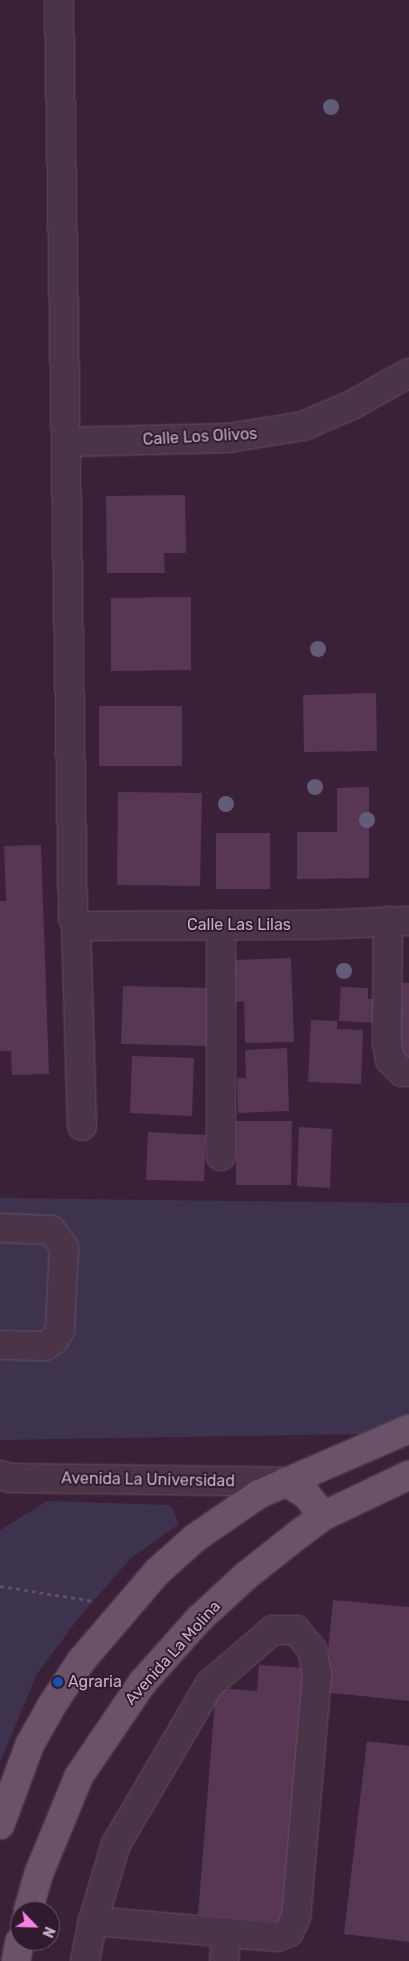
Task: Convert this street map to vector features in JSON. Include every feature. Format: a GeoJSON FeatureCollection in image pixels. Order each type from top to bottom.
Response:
{"type":"FeatureCollection","features":[{"type":"Feature","properties":{"kind":"main road"},"geometry":{"type":"LineString","coordinates":[[0,1825],[30,1744],[52,1705],[80,1661],[124,1606],[195,1538],[233,1510],[285,1482],[409,1429]]}},
{"type":"Feature","properties":{"kind":"main road","name":"Avenida La Molina"},"geometry":{"type":"LineString","coordinates":[[31,1901],[39,1873],[79,1776],[144,1682],[198,1620],[247,1575],[323,1516],[409,1475]]}},
{"type":"Feature","properties":{"kind":"main road"},"geometry":{"type":"LineString","coordinates":[[285,1482],[306,1494],[323,1516]]}},
{"type":"Feature","properties":{"kind":"street"},"geometry":{"type":"LineString","coordinates":[[59,0],[74,921],[82,1126]]}},
{"type":"Feature","properties":{"kind":"street","name":"Calle Los Olivos"},"geometry":{"type":"LineString","coordinates":[[67,442],[228,438],[303,426],[350,406],[409,373]]}},
{"type":"Feature","properties":{"kind":"street","name":"Calle Las Lilas"},"geometry":{"type":"LineString","coordinates":[[74,921],[83,926],[399,921]]}},
{"type":"Feature","properties":{"kind":"street"},"geometry":{"type":"LineString","coordinates":[[399,921],[387,1043],[390,1060],[402,1072],[409,1072]]}},
{"type":"Feature","properties":{"kind":"street"},"geometry":{"type":"LineString","coordinates":[[221,925],[221,1156]]}},
{"type":"Feature","properties":{"kind":"street"},"geometry":{"type":"LineString","coordinates":[[0,1228],[50,1230],[59,1236],[64,1247],[60,1330],[54,1340],[45,1346],[0,1345]]}},
{"type":"Feature","properties":{"kind":"street","name":"Avenida La Universidad"},"geometry":{"type":"LineString","coordinates":[[3,1479],[285,1482]]}},
{"type":"Feature","properties":{"kind":"street"},"geometry":{"type":"LineString","coordinates":[[85,1961],[94,1921],[116,1844],[210,1684],[273,1630],[296,1630],[312,1650],[317,1674],[296,1917],[289,1932],[277,1937],[94,1921]]}},
{"type":"Feature","properties":{"kind":"street"},"geometry":{"type":"LineString","coordinates":[[224,1961],[227,1933]]}},
{"type":"Feature","properties":{"kind":"path"},"geometry":{"type":"LineString","coordinates":[[0,1586],[124,1606]]}},
{"type":"Feature","properties":{"kind":"shaded area"},"geometry":{"type":"Polygon","coordinates":[[[0,1198],[409,1203],[409,1415],[365,1434],[0,1440],[0,1198]]]}},
{"type":"Feature","properties":{"kind":"shaded area"},"geometry":{"type":"Polygon","coordinates":[[[47,1501],[170,1505],[179,1524],[131,1558],[80,1616],[37,1674],[0,1762],[0,1530],[47,1501]]]}},
{"type":"Feature","properties":{"kind":"building"},"geometry":{"type":"Polygon","coordinates":[[[185,495],[186,553],[164,553],[165,573],[107,573],[106,496],[185,495]]]}},
{"type":"Feature","properties":{"kind":"building"},"geometry":{"type":"Polygon","coordinates":[[[191,597],[191,670],[111,671],[111,598],[191,597]]]}},
{"type":"Feature","properties":{"kind":"building"},"geometry":{"type":"Polygon","coordinates":[[[376,693],[377,751],[304,752],[303,695],[376,693]]]}},
{"type":"Feature","properties":{"kind":"building"},"geometry":{"type":"Polygon","coordinates":[[[99,706],[182,706],[182,766],[99,766],[99,706]]]}},
{"type":"Feature","properties":{"kind":"building"},"geometry":{"type":"Polygon","coordinates":[[[369,787],[369,878],[297,879],[297,832],[337,832],[337,788],[369,787]]]}},
{"type":"Feature","properties":{"kind":"building"},"geometry":{"type":"Polygon","coordinates":[[[118,792],[202,793],[200,886],[117,885],[118,792]]]}},
{"type":"Feature","properties":{"kind":"building"},"geometry":{"type":"Polygon","coordinates":[[[216,833],[270,833],[270,889],[216,889],[216,833]]]}},
{"type":"Feature","properties":{"kind":"building"},"geometry":{"type":"Polygon","coordinates":[[[41,845],[49,1074],[12,1075],[11,1051],[0,1051],[0,901],[6,901],[4,846],[41,845]]]}},
{"type":"Feature","properties":{"kind":"building"},"geometry":{"type":"Polygon","coordinates":[[[291,958],[294,1042],[245,1043],[244,1001],[236,1002],[235,960],[291,958]]]}},
{"type":"Feature","properties":{"kind":"building"},"geometry":{"type":"Polygon","coordinates":[[[398,982],[409,983],[409,1057],[395,1057],[398,982]]]}},
{"type":"Feature","properties":{"kind":"building"},"geometry":{"type":"Polygon","coordinates":[[[123,986],[211,988],[209,1046],[121,1044],[123,986]]]}},
{"type":"Feature","properties":{"kind":"building"},"geometry":{"type":"Polygon","coordinates":[[[341,987],[368,988],[368,999],[379,999],[378,1023],[339,1021],[341,987]]]}},
{"type":"Feature","properties":{"kind":"building"},"geometry":{"type":"Polygon","coordinates":[[[311,1020],[337,1021],[337,1029],[363,1030],[361,1084],[308,1082],[311,1020]]]}},
{"type":"Feature","properties":{"kind":"building"},"geometry":{"type":"Polygon","coordinates":[[[287,1048],[289,1111],[238,1113],[237,1078],[246,1078],[245,1050],[287,1048]]]}},
{"type":"Feature","properties":{"kind":"building"},"geometry":{"type":"Polygon","coordinates":[[[132,1056],[194,1058],[192,1116],[130,1113],[132,1056]]]}},
{"type":"Feature","properties":{"kind":"building"},"geometry":{"type":"Polygon","coordinates":[[[236,1121],[292,1121],[291,1185],[236,1185],[236,1121]]]}},
{"type":"Feature","properties":{"kind":"building"},"geometry":{"type":"Polygon","coordinates":[[[299,1127],[332,1129],[330,1188],[297,1186],[299,1127]]]}},
{"type":"Feature","properties":{"kind":"building"},"geometry":{"type":"Polygon","coordinates":[[[148,1132],[206,1135],[204,1181],[146,1180],[148,1132]]]}},
{"type":"Feature","properties":{"kind":"building"},"geometry":{"type":"Polygon","coordinates":[[[333,1600],[409,1607],[409,1701],[324,1692],[333,1600]]]}},
{"type":"Feature","properties":{"kind":"building"},"geometry":{"type":"Polygon","coordinates":[[[259,1665],[305,1668],[285,1922],[198,1915],[216,1688],[257,1691],[259,1665]]]}},
{"type":"Feature","properties":{"kind":"building"},"geometry":{"type":"Polygon","coordinates":[[[367,1741],[409,1746],[409,1942],[344,1934],[367,1741]]]}},
{"type":"Feature","properties":{"kind":"place","name":"Agraria"},"geometry":{"type":"Point","coordinates":[58,1682]}}]}
